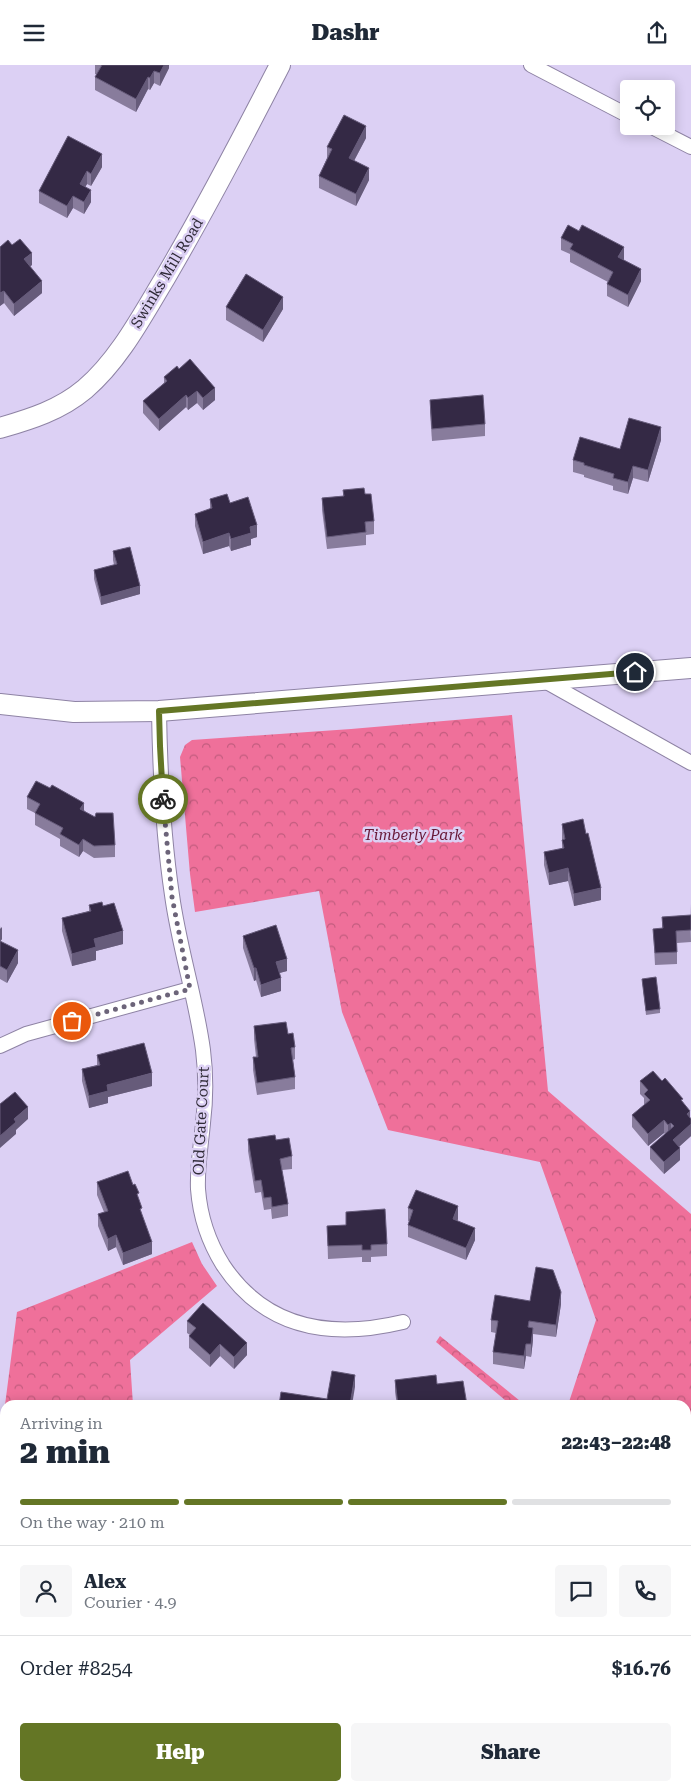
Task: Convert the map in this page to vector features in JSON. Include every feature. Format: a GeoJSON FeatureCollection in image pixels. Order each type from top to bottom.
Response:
{"type":"FeatureCollection","features":[{"type":"Feature","properties":{"kind":"main road","name":"Swinks Mill Road"},"geometry":{"type":"LineString","coordinates":[[0,428],[38,417],[63,405],[85,389],[105,370],[149,305],[198,222],[280,65]]}},
{"type":"Feature","properties":{"kind":"main road"},"geometry":{"type":"LineString","coordinates":[[0,704],[74,712],[159,711],[691,668]]}},
{"type":"Feature","properties":{"kind":"street"},"geometry":{"type":"LineString","coordinates":[[532,65],[620,111]]}},
{"type":"Feature","properties":{"kind":"street"},"geometry":{"type":"LineString","coordinates":[[668,135],[691,147]]}},
{"type":"Feature","properties":{"kind":"street"},"geometry":{"type":"LineString","coordinates":[[542,679],[691,763]]}},
{"type":"Feature","properties":{"kind":"street","name":"Old Gate Court"},"geometry":{"type":"LineString","coordinates":[[159,711],[167,856],[172,897],[203,1050],[206,1078],[198,1187],[199,1203],[208,1237],[232,1279],[249,1297],[269,1311],[287,1320],[310,1326],[341,1330],[377,1328],[403,1321]]}},
{"type":"Feature","properties":{"kind":"street"},"geometry":{"type":"LineString","coordinates":[[0,1046],[35,1032],[190,989]]}},
{"type":"Feature","properties":{"kind":"green space","name":"Timberly Park"},"geometry":{"type":"Polygon","coordinates":[[[512,715],[548,1091],[691,1214],[691,1400],[570,1400],[596,1320],[540,1162],[388,1130],[342,1012],[319,891],[195,912],[180,757],[185,745],[192,740],[512,715]]]}},
{"type":"Feature","properties":{"kind":"green space"},"geometry":{"type":"Polygon","coordinates":[[[192,1242],[202,1264],[217,1286],[130,1360],[133,1400],[6,1400],[17,1312],[192,1242]]]}},
{"type":"Feature","properties":{"kind":"green space"},"geometry":{"type":"Polygon","coordinates":[[[440,1336],[519,1400],[505,1400],[436,1342],[440,1336]]]}},
{"type":"Feature","properties":{"kind":"building"},"geometry":{"type":"Polygon","coordinates":[[[102,65],[164,65],[160,73],[154,71],[150,78],[148,77],[136,99],[95,77],[102,65]]]}},
{"type":"Feature","properties":{"kind":"building"},"geometry":{"type":"Polygon","coordinates":[[[344,115],[366,126],[349,158],[369,168],[356,194],[319,176],[332,149],[327,147],[344,115]]]}},
{"type":"Feature","properties":{"kind":"building"},"geometry":{"type":"Polygon","coordinates":[[[68,136],[102,154],[91,174],[87,171],[80,184],[91,190],[84,202],[73,196],[67,206],[39,191],[68,136]]]}},
{"type":"Feature","properties":{"kind":"building"},"geometry":{"type":"Polygon","coordinates":[[[568,225],[579,231],[582,225],[624,247],[618,257],[641,269],[628,295],[607,284],[613,272],[570,249],[573,244],[561,238],[568,225]]]}},
{"type":"Feature","properties":{"kind":"building"},"geometry":{"type":"Polygon","coordinates":[[[20,239],[32,253],[24,259],[42,281],[14,304],[4,291],[0,293],[0,247],[8,240],[12,245],[20,239]]]}},
{"type":"Feature","properties":{"kind":"building"},"geometry":{"type":"Polygon","coordinates":[[[246,274],[283,297],[263,330],[226,307],[246,274]]]}},
{"type":"Feature","properties":{"kind":"building"},"geometry":{"type":"Polygon","coordinates":[[[190,359],[215,388],[203,398],[197,391],[188,398],[186,395],[159,419],[143,401],[167,381],[164,377],[177,366],[179,369],[190,359]]]}},
{"type":"Feature","properties":{"kind":"building"},"geometry":{"type":"Polygon","coordinates":[[[483,395],[485,424],[432,429],[430,400],[483,395]]]}},
{"type":"Feature","properties":{"kind":"building"},"geometry":{"type":"Polygon","coordinates":[[[629,418],[661,427],[648,470],[633,466],[628,482],[613,478],[614,474],[573,460],[580,437],[620,449],[629,418]]]}},
{"type":"Feature","properties":{"kind":"building"},"geometry":{"type":"Polygon","coordinates":[[[364,488],[365,494],[371,494],[374,521],[365,522],[366,532],[327,537],[322,498],[344,496],[343,490],[364,488]]]}},
{"type":"Feature","properties":{"kind":"building"},"geometry":{"type":"Polygon","coordinates":[[[227,494],[230,503],[248,497],[257,525],[250,527],[251,533],[231,539],[229,533],[203,542],[195,514],[212,508],[210,499],[227,494]]]}},
{"type":"Feature","properties":{"kind":"building"},"geometry":{"type":"Polygon","coordinates":[[[130,547],[140,586],[101,597],[94,570],[117,564],[113,551],[130,547]]]}},
{"type":"Feature","properties":{"kind":"building"},"geometry":{"type":"Polygon","coordinates":[[[36,781],[50,788],[52,785],[84,803],[80,809],[95,817],[96,813],[113,813],[115,845],[94,846],[83,839],[79,845],[60,834],[63,828],[35,813],[40,804],[27,797],[36,781]]]}},
{"type":"Feature","properties":{"kind":"building"},"geometry":{"type":"Polygon","coordinates":[[[583,819],[601,888],[574,894],[568,868],[549,873],[544,852],[564,848],[562,840],[565,839],[562,824],[583,819]]]}},
{"type":"Feature","properties":{"kind":"building"},"geometry":{"type":"Polygon","coordinates":[[[102,902],[103,906],[114,903],[123,931],[94,939],[96,947],[72,954],[62,918],[91,911],[89,905],[102,902]]]}},
{"type":"Feature","properties":{"kind":"building"},"geometry":{"type":"Polygon","coordinates":[[[691,915],[691,930],[676,931],[677,952],[655,953],[653,929],[663,928],[662,917],[691,915]]]}},
{"type":"Feature","properties":{"kind":"building"},"geometry":{"type":"Polygon","coordinates":[[[276,925],[287,959],[276,962],[281,978],[261,985],[243,936],[276,925]]]}},
{"type":"Feature","properties":{"kind":"building"},"geometry":{"type":"Polygon","coordinates":[[[0,941],[18,950],[7,970],[0,966],[0,941]]]}},
{"type":"Feature","properties":{"kind":"building"},"geometry":{"type":"Polygon","coordinates":[[[656,977],[660,1009],[646,1011],[642,979],[656,977]]]}},
{"type":"Feature","properties":{"kind":"building"},"geometry":{"type":"Polygon","coordinates":[[[286,1022],[288,1034],[293,1033],[295,1047],[291,1048],[295,1077],[257,1083],[253,1057],[258,1057],[254,1026],[286,1022]]]}},
{"type":"Feature","properties":{"kind":"building"},"geometry":{"type":"Polygon","coordinates":[[[144,1043],[152,1073],[107,1085],[108,1091],[89,1096],[82,1069],[100,1065],[97,1055],[144,1043]]]}},
{"type":"Feature","properties":{"kind":"building"},"geometry":{"type":"Polygon","coordinates":[[[653,1071],[662,1081],[665,1078],[683,1099],[681,1100],[690,1111],[687,1114],[691,1119],[691,1124],[673,1140],[680,1148],[664,1162],[650,1147],[674,1126],[671,1123],[668,1125],[664,1120],[648,1134],[632,1115],[650,1100],[644,1094],[648,1090],[640,1081],[653,1071]]]}},
{"type":"Feature","properties":{"kind":"building"},"geometry":{"type":"Polygon","coordinates":[[[15,1092],[28,1107],[14,1119],[16,1122],[0,1136],[0,1104],[15,1092]]]}},
{"type":"Feature","properties":{"kind":"building"},"geometry":{"type":"Polygon","coordinates":[[[275,1135],[276,1140],[289,1138],[292,1156],[280,1159],[288,1204],[272,1207],[271,1197],[264,1198],[261,1180],[255,1181],[248,1139],[275,1135]]]}},
{"type":"Feature","properties":{"kind":"building"},"geometry":{"type":"Polygon","coordinates":[[[128,1171],[133,1185],[135,1184],[139,1193],[137,1194],[142,1208],[140,1209],[152,1242],[123,1253],[116,1235],[108,1239],[98,1214],[108,1211],[97,1182],[128,1171]]]}},
{"type":"Feature","properties":{"kind":"building"},"geometry":{"type":"Polygon","coordinates":[[[416,1190],[458,1206],[453,1219],[475,1228],[466,1248],[408,1225],[413,1210],[408,1208],[416,1190]]]}},
{"type":"Feature","properties":{"kind":"building"},"geometry":{"type":"Polygon","coordinates":[[[385,1209],[387,1244],[371,1245],[371,1250],[362,1250],[362,1245],[328,1246],[327,1226],[346,1225],[346,1212],[385,1209]]]}},
{"type":"Feature","properties":{"kind":"building"},"geometry":{"type":"Polygon","coordinates":[[[536,1267],[553,1270],[561,1292],[556,1325],[529,1321],[528,1327],[533,1328],[531,1344],[526,1344],[524,1356],[493,1352],[498,1321],[491,1320],[495,1295],[530,1301],[536,1267]]]}},
{"type":"Feature","properties":{"kind":"building"},"geometry":{"type":"Polygon","coordinates":[[[203,1303],[247,1343],[234,1357],[220,1344],[210,1355],[189,1336],[196,1328],[187,1321],[203,1303]]]}},
{"type":"Feature","properties":{"kind":"building"},"geometry":{"type":"Polygon","coordinates":[[[332,1371],[355,1375],[351,1400],[280,1400],[281,1392],[327,1399],[332,1371]]]}},
{"type":"Feature","properties":{"kind":"building"},"geometry":{"type":"Polygon","coordinates":[[[436,1375],[437,1384],[463,1381],[466,1400],[397,1400],[395,1380],[436,1375]]]}},
{"type":"Feature","properties":{"kind":"way so far"},"geometry":{"type":"LineString","coordinates":[[72,1021],[190,989],[172,897],[163,799]]}},
{"type":"Feature","properties":{"kind":"route"},"geometry":{"type":"LineString","coordinates":[[163,799],[159,711],[635,672]]}}]}
